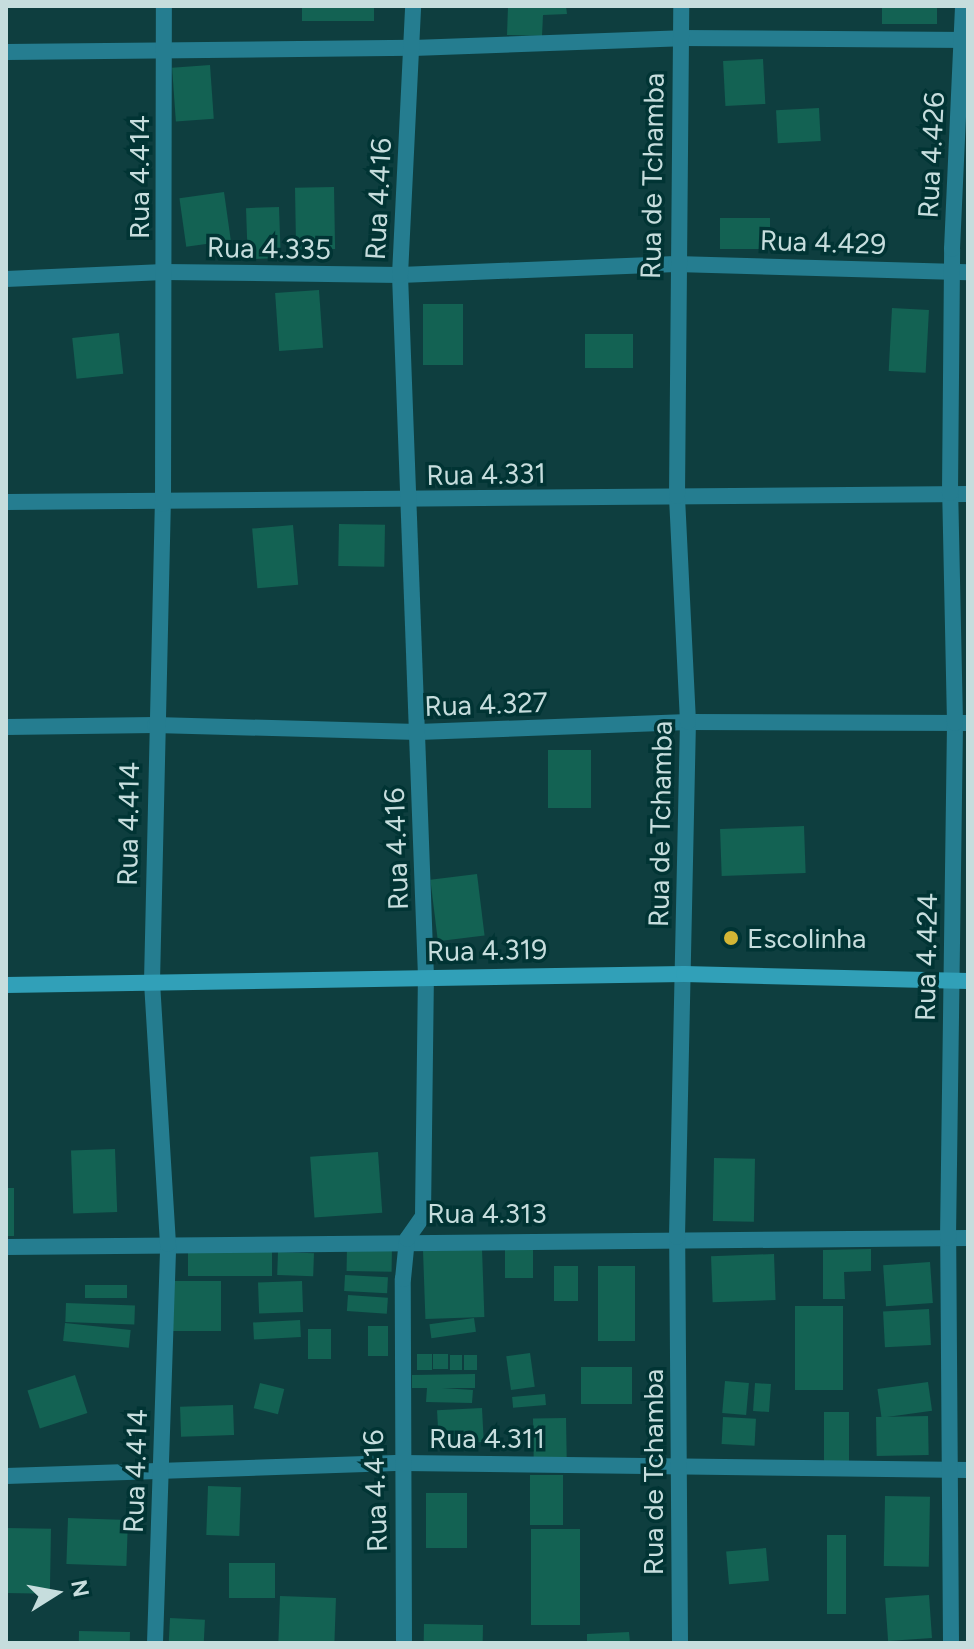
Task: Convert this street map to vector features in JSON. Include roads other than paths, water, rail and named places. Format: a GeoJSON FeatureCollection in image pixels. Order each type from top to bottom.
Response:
{"type":"FeatureCollection","features":[{"type":"Feature","properties":{"kind":"street","name":"Rua 4.414"},"geometry":{"type":"LineString","coordinates":[[155,1643],[168,1244],[152,982],[155,725],[163,504],[164,6]]}},
{"type":"Feature","properties":{"kind":"street","name":"Rua 4.416"},"geometry":{"type":"LineString","coordinates":[[404,1643],[403,1463],[399,1415],[407,1239],[423,1216],[426,977],[418,732],[405,501],[400,275],[413,6]]}},
{"type":"Feature","properties":{"kind":"street","name":"Rua de Tchamba"},"geometry":{"type":"LineString","coordinates":[[680,1643],[677,1237],[688,722],[677,496],[676,264],[681,6]]}},
{"type":"Feature","properties":{"kind":"street","name":"Rua 4.426"},"geometry":{"type":"LineString","coordinates":[[960,272],[966,40],[963,6]]}},
{"type":"Feature","properties":{"kind":"street"},"geometry":{"type":"LineString","coordinates":[[6,52],[413,48],[681,38],[966,40]]}},
{"type":"Feature","properties":{"kind":"street","name":"Rua 4.429"},"geometry":{"type":"LineString","coordinates":[[676,264],[960,272]]}},
{"type":"Feature","properties":{"kind":"street","name":"Rua 4.335"},"geometry":{"type":"LineString","coordinates":[[6,279],[164,272],[400,275],[676,264]]}},
{"type":"Feature","properties":{"kind":"street","name":"Rua 4.424"},"geometry":{"type":"LineString","coordinates":[[951,1643],[948,1238],[960,981],[962,723],[950,493],[960,272]]}},
{"type":"Feature","properties":{"kind":"street","name":"Rua 4.331"},"geometry":{"type":"LineString","coordinates":[[6,502],[163,504],[968,494]]}},
{"type":"Feature","properties":{"kind":"street","name":"Rua 4.327"},"geometry":{"type":"LineString","coordinates":[[6,727],[155,725],[418,732],[688,722],[962,723]]}},
{"type":"Feature","properties":{"kind":"street","name":"Rua 4.319"},"geometry":{"type":"LineString","coordinates":[[6,985],[684,974],[960,981]]}},
{"type":"Feature","properties":{"kind":"street","name":"Rua 4.313"},"geometry":{"type":"LineString","coordinates":[[6,1247],[407,1239],[968,1238]]}},
{"type":"Feature","properties":{"kind":"street","name":"Rua 4.311"},"geometry":{"type":"LineString","coordinates":[[6,1476],[403,1463],[968,1470]]}},
{"type":"Feature","properties":{"kind":"place","name":"Escolinha"},"geometry":{"type":"Point","coordinates":[731,938]}}]}
